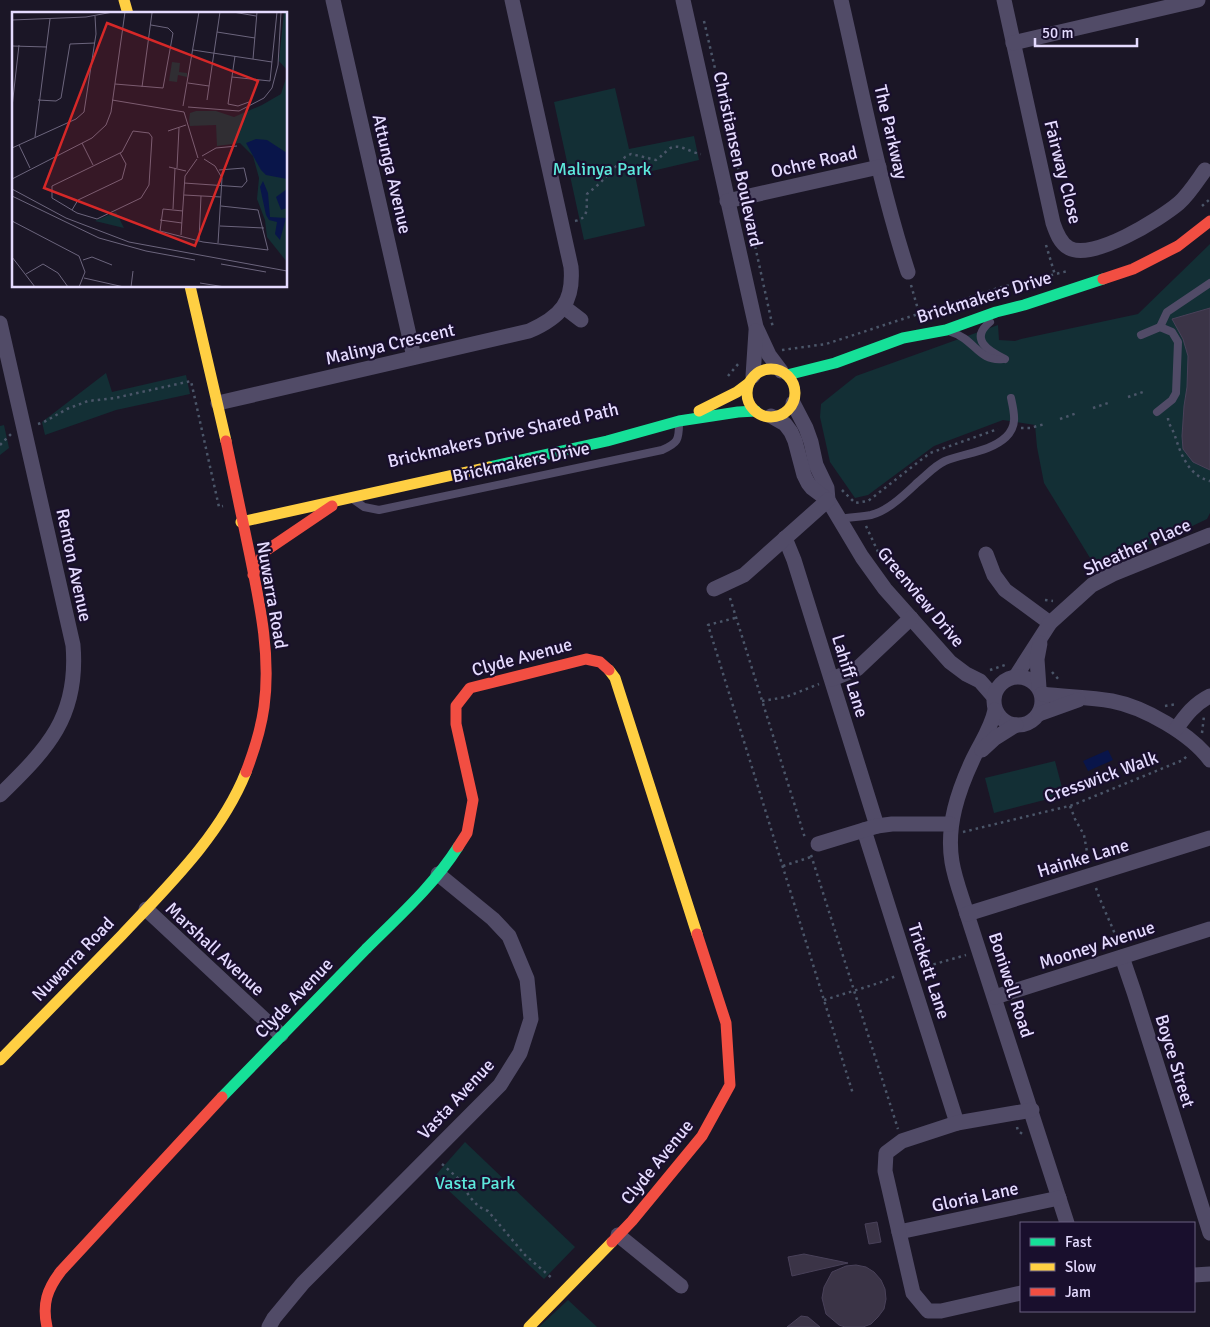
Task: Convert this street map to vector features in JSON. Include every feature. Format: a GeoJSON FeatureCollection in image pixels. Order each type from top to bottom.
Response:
{"type":"FeatureCollection","features":[{"type":"Feature","properties":{"kind":"street","name":"Attunga Avenue"},"geometry":{"type":"LineString","coordinates":[[333,0],[414,357]]}},
{"type":"Feature","properties":{"kind":"street"},"geometry":{"type":"LineString","coordinates":[[512,0],[571,267],[572,282],[570,295],[564,308],[582,320]]}},
{"type":"Feature","properties":{"kind":"street","name":"Christiansen Boulevard"},"geometry":{"type":"LineString","coordinates":[[684,0],[756,326],[769,355],[784,373]]}},
{"type":"Feature","properties":{"kind":"street","name":"The Parkway"},"geometry":{"type":"LineString","coordinates":[[842,0],[879,167],[897,238],[908,272]]}},
{"type":"Feature","properties":{"kind":"street","name":"Fairway Close"},"geometry":{"type":"LineString","coordinates":[[1004,0],[1053,223],[1059,236],[1069,248],[1088,251],[1138,230],[1180,202],[1205,170]]}},
{"type":"Feature","properties":{"kind":"street"},"geometry":{"type":"LineString","coordinates":[[1014,43],[1198,0]]}},
{"type":"Feature","properties":{"kind":"street","name":"Ochre Road"},"geometry":{"type":"LineString","coordinates":[[727,201],[879,167]]}},
{"type":"Feature","properties":{"kind":"street","name":"Brickmakers Drive"},"geometry":{"type":"LineString","coordinates":[[903,338],[946,330],[996,312],[1133,269],[1178,246],[1210,221]]}},
{"type":"Feature","properties":{"kind":"street","name":"Brickmakers Drive"},"geometry":{"type":"LineString","coordinates":[[1029,292],[1075,287]]}},
{"type":"Feature","properties":{"kind":"street","name":"Nuwarra Road"},"geometry":{"type":"LineString","coordinates":[[0,1060],[146,910],[183,868],[217,824],[236,794],[251,757],[262,719],[266,680],[261,611],[241,522],[218,403],[190,288]]}},
{"type":"Feature","properties":{"kind":"street","name":"Malinya Crescent"},"geometry":{"type":"LineString","coordinates":[[218,403],[529,331],[548,321],[564,308]]}},
{"type":"Feature","properties":{"kind":"street","name":"Brickmakers Drive"},"geometry":{"type":"LineString","coordinates":[[784,373],[835,363],[903,338],[940,318]]}},
{"type":"Feature","properties":{"kind":"street","name":"Renton Avenue"},"geometry":{"type":"LineString","coordinates":[[0,323],[73,646],[73,671],[67,706],[53,737],[38,757],[0,795]]}},
{"type":"Feature","properties":{"kind":"street","name":"Christiansen Boulevard"},"geometry":{"type":"LineString","coordinates":[[751,380],[756,326]]}},
{"type":"Feature","properties":{"kind":"street","name":"Brickmakers Drive"},"geometry":{"type":"LineString","coordinates":[[794,400],[835,363]]}},
{"type":"Feature","properties":{"kind":"street"},"geometry":{"type":"LineString","coordinates":[[766,369],[774,369],[784,373],[792,381],[795,388],[794,400],[784,413],[771,416],[763,415],[756,411],[748,398],[747,390],[751,380],[766,369]]}},
{"type":"Feature","properties":{"kind":"street","name":"Brickmakers Drive"},"geometry":{"type":"LineString","coordinates":[[679,421],[725,398],[751,380]]}},
{"type":"Feature","properties":{"kind":"street","name":"Greenview Drive"},"geometry":{"type":"LineString","coordinates":[[794,400],[809,435],[816,465],[827,488],[828,500]]}},
{"type":"Feature","properties":{"kind":"street","name":"Brickmakers Drive"},"geometry":{"type":"LineString","coordinates":[[241,522],[607,441],[679,421],[756,411]]}},
{"type":"Feature","properties":{"kind":"street","name":"Greenview Drive"},"geometry":{"type":"LineString","coordinates":[[771,416],[785,424],[791,432],[808,483],[828,500],[862,557],[885,589],[950,662],[966,674],[983,675],[994,704]]}},
{"type":"Feature","properties":{"kind":"street"},"geometry":{"type":"LineString","coordinates":[[253,575],[264,552],[346,499]]}},
{"type":"Feature","properties":{"kind":"street"},"geometry":{"type":"LineString","coordinates":[[714,589],[744,576],[828,500]]}},
{"type":"Feature","properties":{"kind":"street","name":"Sheather Place"},"geometry":{"type":"LineString","coordinates":[[1010,678],[1041,639],[1050,623],[1092,585],[1113,574],[1210,535]]}},
{"type":"Feature","properties":{"kind":"street","name":"Lahiff Lane"},"geometry":{"type":"LineString","coordinates":[[785,538],[794,560],[832,679],[870,828]]}},
{"type":"Feature","properties":{"kind":"street"},"geometry":{"type":"LineString","coordinates":[[986,554],[994,575],[1005,590],[1050,623]]}},
{"type":"Feature","properties":{"kind":"street"},"geometry":{"type":"LineString","coordinates":[[832,679],[857,669],[911,618]]}},
{"type":"Feature","properties":{"kind":"street","name":"Sheather Place"},"geometry":{"type":"LineString","coordinates":[[1040,691],[1037,659],[1041,639]]}},
{"type":"Feature","properties":{"kind":"street","name":"Clyde Avenue"},"geometry":{"type":"LineString","coordinates":[[47,1327],[44,1315],[45,1300],[51,1284],[62,1270],[281,1036],[426,888],[450,860],[467,832],[473,800],[456,724],[456,706],[470,688],[586,659],[599,661],[608,666],[615,678],[626,710],[726,1023],[730,1085],[702,1136],[632,1221],[529,1327]]}},
{"type":"Feature","properties":{"kind":"street"},"geometry":{"type":"LineString","coordinates":[[983,675],[1030,679],[1040,691],[1042,707],[1039,714]]}},
{"type":"Feature","properties":{"kind":"street"},"geometry":{"type":"LineString","coordinates":[[1010,678],[995,691],[994,704],[1004,721],[1016,725],[1029,723],[1039,714],[1081,699]]}},
{"type":"Feature","properties":{"kind":"street"},"geometry":{"type":"LineString","coordinates":[[1040,691],[1081,699],[1112,701],[1137,709],[1176,729],[1195,744],[1210,760]]}},
{"type":"Feature","properties":{"kind":"street"},"geometry":{"type":"LineString","coordinates":[[1176,729],[1189,710],[1210,696]]}},
{"type":"Feature","properties":{"kind":"street","name":"Boniwell Road"},"geometry":{"type":"LineString","coordinates":[[994,704],[992,724],[973,758],[962,784],[950,829],[952,863],[1067,1222]]}},
{"type":"Feature","properties":{"kind":"street","name":"Boniwell Road"},"geometry":{"type":"LineString","coordinates":[[973,758],[995,738],[1016,725]]}},
{"type":"Feature","properties":{"kind":"street"},"geometry":{"type":"LineString","coordinates":[[814,850],[870,828],[892,824],[950,829]]}},
{"type":"Feature","properties":{"kind":"street","name":"Trickett Lane"},"geometry":{"type":"LineString","coordinates":[[870,828],[957,1124]]}},
{"type":"Feature","properties":{"kind":"street","name":"Hainke Lane"},"geometry":{"type":"LineString","coordinates":[[967,914],[1210,838]]}},
{"type":"Feature","properties":{"kind":"street","name":"Vasta Avenue"},"geometry":{"type":"LineString","coordinates":[[270,1327],[274,1318],[303,1283],[500,1085],[520,1053],[531,1019],[527,980],[509,936],[492,919],[438,874]]}},
{"type":"Feature","properties":{"kind":"street","name":"Marshall Avenue"},"geometry":{"type":"LineString","coordinates":[[146,910],[281,1036]]}},
{"type":"Feature","properties":{"kind":"street","name":"Mooney Avenue"},"geometry":{"type":"LineString","coordinates":[[995,997],[1120,951],[1210,929]]}},
{"type":"Feature","properties":{"kind":"street","name":"Boyce Street"},"geometry":{"type":"LineString","coordinates":[[1120,951],[1210,1233]]}},
{"type":"Feature","properties":{"kind":"street"},"geometry":{"type":"LineString","coordinates":[[1020,1293],[928,1311],[913,1293],[885,1171],[886,1153],[902,1140],[957,1124],[1032,1110]]}},
{"type":"Feature","properties":{"kind":"street","name":"Gloria Lane"},"geometry":{"type":"LineString","coordinates":[[899,1232],[1059,1198]]}},
{"type":"Feature","properties":{"kind":"street"},"geometry":{"type":"LineString","coordinates":[[618,1235],[681,1286]]}},
{"type":"Feature","properties":{"kind":"street"},"geometry":{"type":"LineString","coordinates":[[1195,1275],[1210,1274]]}},
{"type":"Feature","properties":{"kind":"lane"},"geometry":{"type":"LineString","coordinates":[[1141,335],[1160,327],[1167,312],[1210,283]]}},
{"type":"Feature","properties":{"kind":"lane"},"geometry":{"type":"LineString","coordinates":[[946,330],[960,334],[986,358],[994,360],[1005,359],[984,346],[981,333],[983,327],[995,318],[1024,304]]}},
{"type":"Feature","properties":{"kind":"lane"},"geometry":{"type":"LineString","coordinates":[[1157,412],[1172,400],[1176,393],[1178,359],[1178,342],[1176,337],[1172,332],[1160,327]]}},
{"type":"Feature","properties":{"kind":"lane"},"geometry":{"type":"LineString","coordinates":[[840,518],[872,515],[887,507],[919,482],[932,469],[946,461],[979,450],[1006,438],[1015,422],[1012,398]]}},
{"type":"Feature","properties":{"kind":"lane","name":"Brickmakers Drive"},"geometry":{"type":"LineString","coordinates":[[346,499],[364,507],[379,510],[662,450],[676,442],[679,437],[679,421]]}},
{"type":"Feature","properties":{"kind":"path"},"geometry":{"type":"LineString","coordinates":[[703,19],[738,168],[746,184]]}},
{"type":"Feature","properties":{"kind":"path"},"geometry":{"type":"LineString","coordinates":[[561,224],[584,218],[587,194],[625,157],[631,154],[656,160],[672,147],[679,147],[701,154]]}},
{"type":"Feature","properties":{"kind":"path"},"geometry":{"type":"LineString","coordinates":[[1200,208],[1210,199]]}},
{"type":"Feature","properties":{"kind":"path"},"geometry":{"type":"LineString","coordinates":[[752,208],[752,232],[773,328]]}},
{"type":"Feature","properties":{"kind":"path"},"geometry":{"type":"LineString","coordinates":[[1055,275],[1046,244],[1059,236]]}},
{"type":"Feature","properties":{"kind":"path"},"geometry":{"type":"LineString","coordinates":[[779,344],[782,350],[826,344],[998,288],[1071,271]]}},
{"type":"Feature","properties":{"kind":"path"},"geometry":{"type":"LineString","coordinates":[[908,272],[919,313]]}},
{"type":"Feature","properties":{"kind":"path"},"geometry":{"type":"LineString","coordinates":[[723,382],[740,362]]}},
{"type":"Feature","properties":{"kind":"path"},"geometry":{"type":"LineString","coordinates":[[25,428],[44,422],[67,409],[88,401],[115,398],[192,381],[219,507]]}},
{"type":"Feature","properties":{"kind":"path"},"geometry":{"type":"LineString","coordinates":[[1128,397],[1143,392]]}},
{"type":"Feature","properties":{"kind":"path"},"geometry":{"type":"LineString","coordinates":[[1093,408],[1111,402]]}},
{"type":"Feature","properties":{"kind":"path"},"geometry":{"type":"LineString","coordinates":[[1060,419],[1077,413]]}},
{"type":"Feature","properties":{"kind":"path"},"geometry":{"type":"LineString","coordinates":[[1168,415],[1167,419],[1180,453],[1195,475],[1202,480],[1210,481]]}},
{"type":"Feature","properties":{"kind":"path"},"geometry":{"type":"LineString","coordinates":[[1020,428],[1030,428],[1045,424]]}},
{"type":"Feature","properties":{"kind":"path"},"geometry":{"type":"LineString","coordinates":[[839,485],[854,503],[868,501],[930,453],[1003,427]]}},
{"type":"Feature","properties":{"kind":"path"},"geometry":{"type":"LineString","coordinates":[[866,526],[880,557]]}},
{"type":"Feature","properties":{"kind":"path"},"geometry":{"type":"LineString","coordinates":[[736,618],[708,626],[853,1094]]}},
{"type":"Feature","properties":{"kind":"path"},"geometry":{"type":"LineString","coordinates":[[983,675],[1016,660]]}},
{"type":"Feature","properties":{"kind":"path"},"geometry":{"type":"LineString","coordinates":[[762,701],[786,697],[832,679]]}},
{"type":"Feature","properties":{"kind":"path","name":"Cresswick Walk"},"geometry":{"type":"LineString","coordinates":[[950,829],[973,831],[1070,806],[1183,760],[1195,744]]}},
{"type":"Feature","properties":{"kind":"path"},"geometry":{"type":"LineString","coordinates":[[1070,806],[1084,835],[1090,868]]}},
{"type":"Feature","properties":{"kind":"path"},"geometry":{"type":"LineString","coordinates":[[783,866],[814,850]]}},
{"type":"Feature","properties":{"kind":"path"},"geometry":{"type":"LineString","coordinates":[[1096,887],[1101,904],[1113,927],[1120,951]]}},
{"type":"Feature","properties":{"kind":"path"},"geometry":{"type":"LineString","coordinates":[[915,970],[969,954]]}},
{"type":"Feature","properties":{"kind":"path"},"geometry":{"type":"LineString","coordinates":[[824,1000],[903,974]]}},
{"type":"Feature","properties":{"kind":"path"},"geometry":{"type":"LineString","coordinates":[[429,1156],[438,1167],[441,1164],[461,1181],[469,1196],[479,1207],[488,1211],[525,1255],[565,1290]]}},
{"type":"Feature","properties":{"kind":"green space","name":"Malinya Park"},"geometry":{"type":"Polygon","coordinates":[[[615,88],[629,149],[694,136],[699,160],[635,175],[645,226],[584,240],[554,102],[615,88]]]}},
{"type":"Feature","properties":{"kind":"green space"},"geometry":{"type":"Polygon","coordinates":[[[1210,244],[1210,513],[1207,519],[1095,566],[1044,483],[1035,425],[1003,420],[934,446],[868,495],[855,498],[830,462],[820,417],[821,404],[856,376],[998,325],[999,340],[1015,341],[1138,314],[1210,244]]]}},
{"type":"Feature","properties":{"kind":"green space"},"geometry":{"type":"Polygon","coordinates":[[[106,373],[112,392],[186,375],[190,394],[116,410],[45,435],[42,422],[106,373]]]}},
{"type":"Feature","properties":{"kind":"green space"},"geometry":{"type":"Polygon","coordinates":[[[4,425],[9,448],[0,455],[0,426],[4,425]]]}},
{"type":"Feature","properties":{"kind":"green space"},"geometry":{"type":"Polygon","coordinates":[[[1055,761],[1064,795],[994,813],[985,778],[1055,761]]]}},
{"type":"Feature","properties":{"kind":"green space","name":"Vasta Park"},"geometry":{"type":"Polygon","coordinates":[[[465,1142],[575,1247],[544,1279],[434,1177],[465,1142]]]}},
{"type":"Feature","properties":{"kind":"green space"},"geometry":{"type":"Polygon","coordinates":[[[568,1300],[597,1327],[539,1327],[568,1300]]]}},
{"type":"Feature","properties":{"kind":"shaded area"},"geometry":{"type":"Polygon","coordinates":[[[1108,750],[1113,760],[1088,771],[1083,761],[1108,750]]]}},
{"type":"Feature","properties":{"kind":"building"},"geometry":{"type":"Polygon","coordinates":[[[1210,308],[1210,470],[1193,462],[1183,449],[1182,436],[1188,356],[1183,339],[1172,319],[1210,308]]]}},
{"type":"Feature","properties":{"kind":"building"},"geometry":{"type":"Polygon","coordinates":[[[877,1222],[881,1242],[869,1244],[865,1224],[877,1222]]]}},
{"type":"Feature","properties":{"kind":"building"},"geometry":{"type":"Polygon","coordinates":[[[804,1254],[848,1263],[792,1276],[788,1257],[804,1254]]]}},
{"type":"Feature","properties":{"kind":"building"},"geometry":{"type":"Polygon","coordinates":[[[846,1266],[866,1267],[874,1272],[881,1280],[885,1289],[886,1299],[884,1309],[871,1324],[863,1327],[845,1327],[839,1325],[826,1314],[822,1298],[824,1287],[832,1272],[846,1266]]]}},
{"type":"Feature","properties":{"kind":"building"},"geometry":{"type":"Polygon","coordinates":[[[801,1316],[808,1317],[820,1327],[787,1327],[801,1316]]]}},
{"type":"Feature","properties":{"kind":"traffic: fast"},"geometry":{"type":"LineString","coordinates":[[787,375],[835,363],[903,338],[946,330],[996,312],[1024,305],[1103,279]]}},
{"type":"Feature","properties":{"kind":"traffic: fast"},"geometry":{"type":"LineString","coordinates":[[489,467],[607,441],[679,421],[756,411]]}},
{"type":"Feature","properties":{"kind":"traffic: fast"},"geometry":{"type":"LineString","coordinates":[[222,1097],[415,900],[458,847]]}},
{"type":"Feature","properties":{"kind":"traffic: slow"},"geometry":{"type":"LineString","coordinates":[[124,0],[127,12]]}},
{"type":"Feature","properties":{"kind":"traffic: slow"},"geometry":{"type":"LineString","coordinates":[[190,288],[226,441]]}},
{"type":"Feature","properties":{"kind":"traffic: slow"},"geometry":{"type":"LineString","coordinates":[[771,369],[780,371],[788,376],[793,384],[795,393],[793,402],[788,410],[780,415],[771,417],[762,415],[754,410],[749,402],[747,393],[749,384],[754,376],[762,371],[771,369]]}},
{"type":"Feature","properties":{"kind":"traffic: slow"},"geometry":{"type":"LineString","coordinates":[[699,411],[737,392],[749,383]]}},
{"type":"Feature","properties":{"kind":"traffic: slow"},"geometry":{"type":"LineString","coordinates":[[241,522],[489,467]]}},
{"type":"Feature","properties":{"kind":"traffic: slow"},"geometry":{"type":"LineString","coordinates":[[609,670],[615,678],[697,934]]}},
{"type":"Feature","properties":{"kind":"traffic: slow"},"geometry":{"type":"LineString","coordinates":[[0,1060],[175,879],[223,817],[246,772]]}},
{"type":"Feature","properties":{"kind":"traffic: slow"},"geometry":{"type":"LineString","coordinates":[[529,1327],[612,1242]]}},
{"type":"Feature","properties":{"kind":"traffic: jam"},"geometry":{"type":"LineString","coordinates":[[1103,279],[1133,269],[1178,246],[1210,221]]}},
{"type":"Feature","properties":{"kind":"traffic: jam"},"geometry":{"type":"LineString","coordinates":[[226,441],[257,593],[265,650],[266,688],[264,707],[257,740],[246,772]]}},
{"type":"Feature","properties":{"kind":"traffic: jam"},"geometry":{"type":"LineString","coordinates":[[253,575],[264,552],[332,506]]}},
{"type":"Feature","properties":{"kind":"traffic: jam"},"geometry":{"type":"LineString","coordinates":[[458,847],[467,833],[473,800],[456,724],[456,706],[470,688],[586,659],[600,662],[609,670]]}},
{"type":"Feature","properties":{"kind":"traffic: jam"},"geometry":{"type":"LineString","coordinates":[[612,1242],[632,1221],[702,1136],[730,1085],[726,1023],[697,934]]}},
{"type":"Feature","properties":{"kind":"traffic: jam"},"geometry":{"type":"LineString","coordinates":[[47,1327],[45,1311],[47,1297],[52,1284],[61,1271],[222,1097]]}}]}
